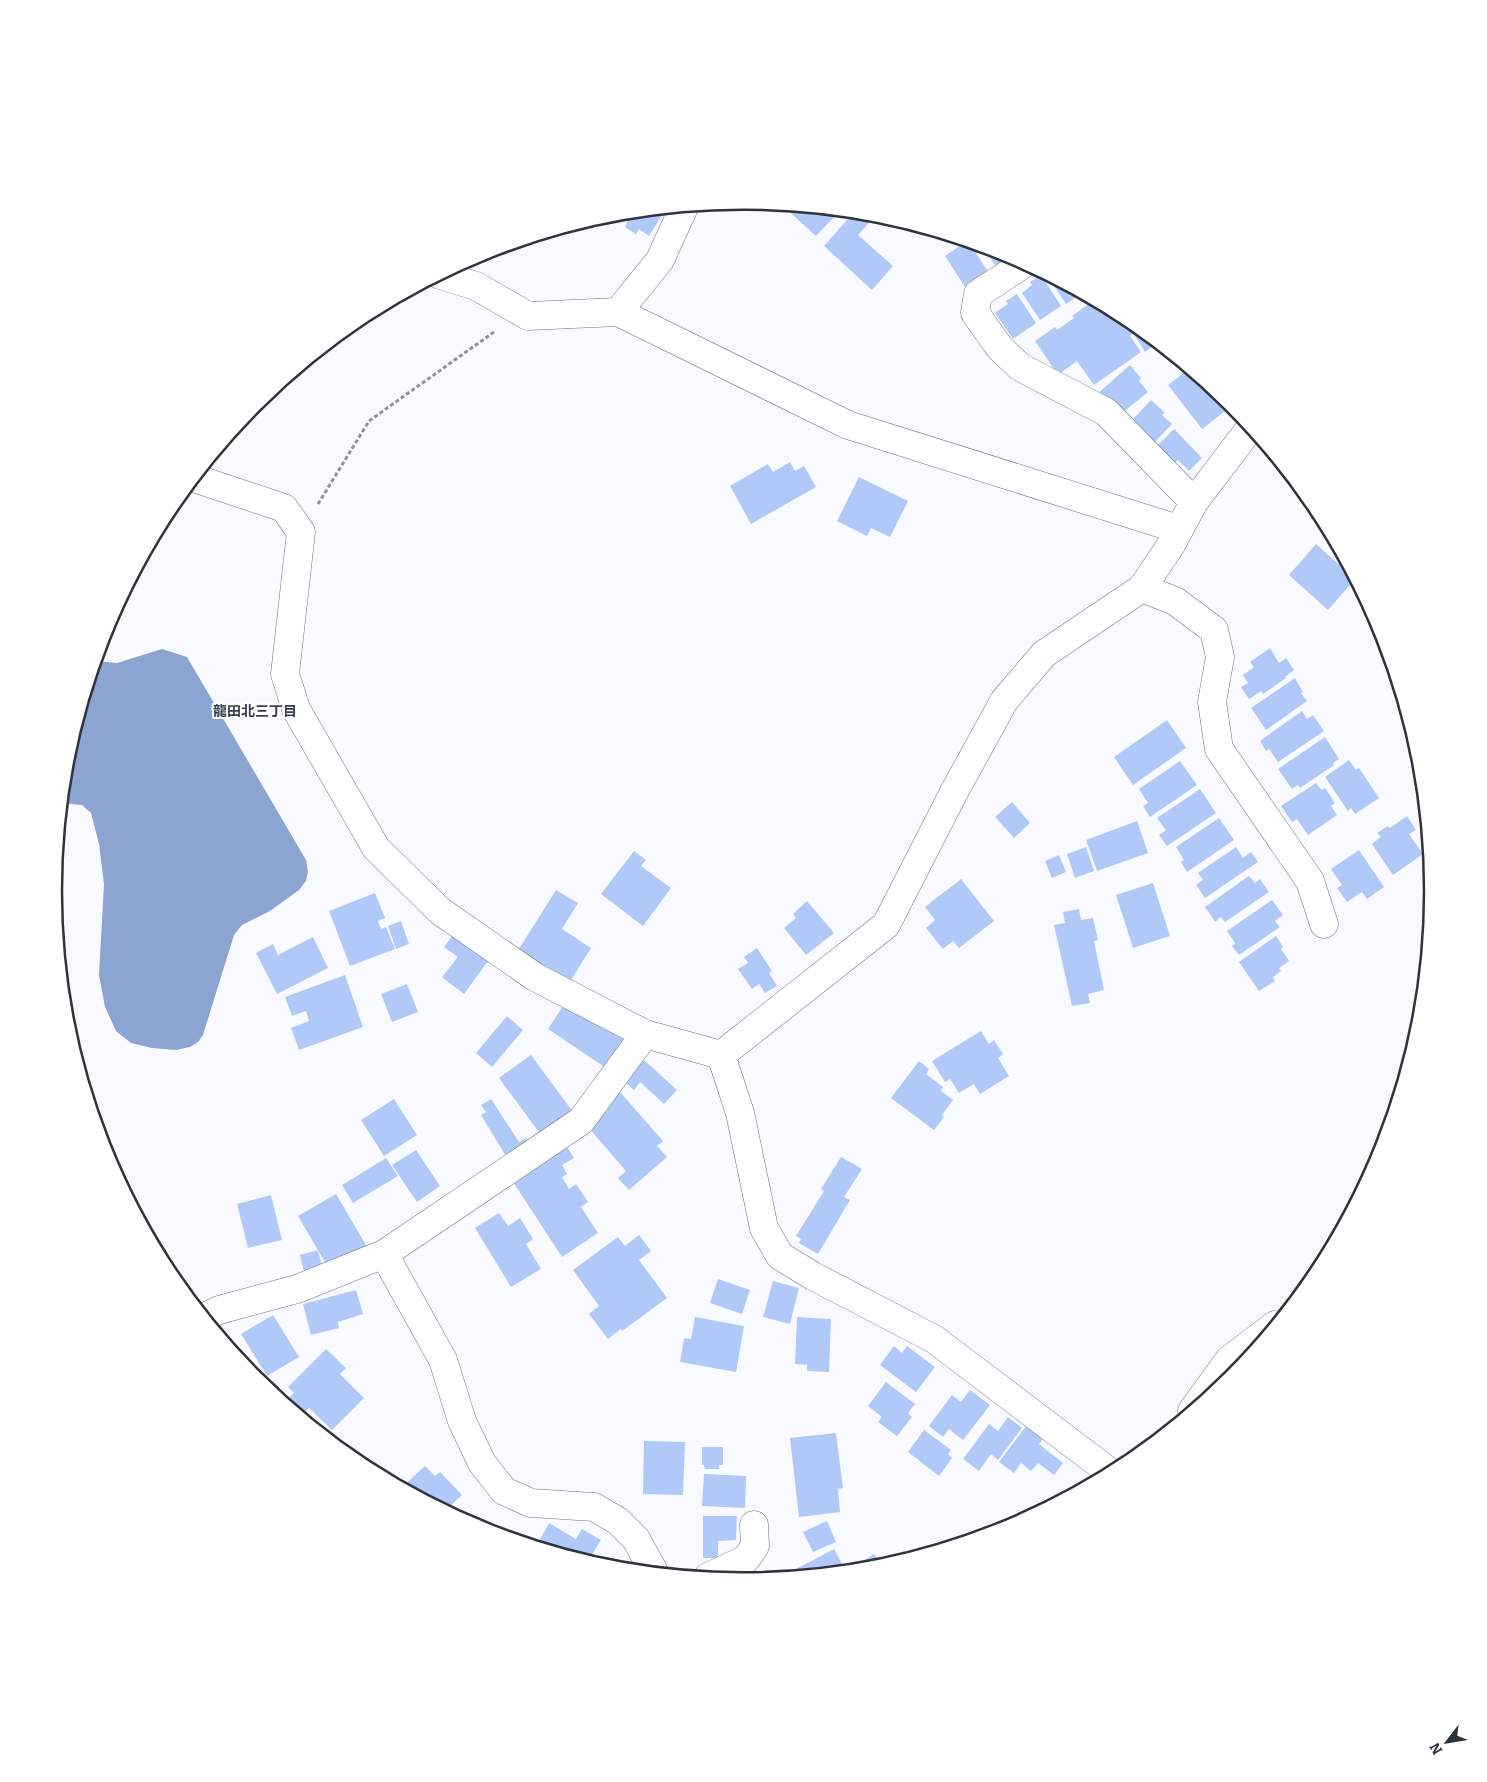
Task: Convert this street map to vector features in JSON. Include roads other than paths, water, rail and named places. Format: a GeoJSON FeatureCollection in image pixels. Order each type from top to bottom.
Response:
{"type":"FeatureCollection","features":[{"type":"Feature","properties":{"kind":"street"},"geometry":{"type":"LineString","coordinates":[[618,312],[660,260],[680,213]]}},
{"type":"Feature","properties":{"kind":"street"},"geometry":{"type":"LineString","coordinates":[[1018,268],[978,294],[975,313],[1000,348],[1020,367],[1106,412],[1194,502]]}},
{"type":"Feature","properties":{"kind":"street"},"geometry":{"type":"LineString","coordinates":[[448,277],[476,286],[528,316],[618,312],[848,425],[1178,529]]}},
{"type":"Feature","properties":{"kind":"street"},"geometry":{"type":"LineString","coordinates":[[721,1055],[886,925],[953,794],[1004,701],[1044,654],[1142,588],[1171,545],[1194,502],[1247,432]]}},
{"type":"Feature","properties":{"kind":"street"},"geometry":{"type":"LineString","coordinates":[[200,480],[284,508],[301,532],[285,674],[296,709],[376,848],[440,911],[535,977],[645,1034],[721,1055]]}},
{"type":"Feature","properties":{"kind":"street"},"geometry":{"type":"LineString","coordinates":[[1142,588],[1176,601],[1214,630],[1220,657],[1212,702],[1219,749],[1310,882],[1324,924]]}},
{"type":"Feature","properties":{"kind":"street"},"geometry":{"type":"LineString","coordinates":[[210,1314],[219,1310],[298,1289],[384,1254],[581,1121],[645,1034]]}},
{"type":"Feature","properties":{"kind":"street"},"geometry":{"type":"LineString","coordinates":[[721,1055],[740,1113],[764,1228],[780,1256],[813,1276],[934,1339],[1104,1468]]}},
{"type":"Feature","properties":{"kind":"street"},"geometry":{"type":"LineString","coordinates":[[384,1254],[443,1360],[462,1421],[482,1463],[504,1491],[531,1504],[594,1507],[618,1521],[636,1539],[650,1565]]}},
{"type":"Feature","properties":{"kind":"street"},"geometry":{"type":"LineString","coordinates":[[1208,1389],[1229,1360],[1257,1339]]}},
{"type":"Feature","properties":{"kind":"street"},"geometry":{"type":"LineString","coordinates":[[720,1571],[746,1559],[755,1546],[754,1525]]}},
{"type":"Feature","properties":{"kind":"water"},"geometry":{"type":"Polygon","coordinates":[[[162,649],[187,657],[306,860],[308,872],[306,881],[299,890],[270,911],[242,925],[234,935],[203,1035],[198,1042],[190,1047],[176,1050],[152,1048],[131,1043],[116,1031],[105,1007],[99,975],[104,884],[99,844],[91,813],[82,805],[68,804],[86,715],[99,672],[103,662],[117,663],[162,649]]]}},
{"type":"Feature","properties":{"kind":"district","name":"龍田北三丁目"},"geometry":{"type":"Point","coordinates":[255,711]}}]}
